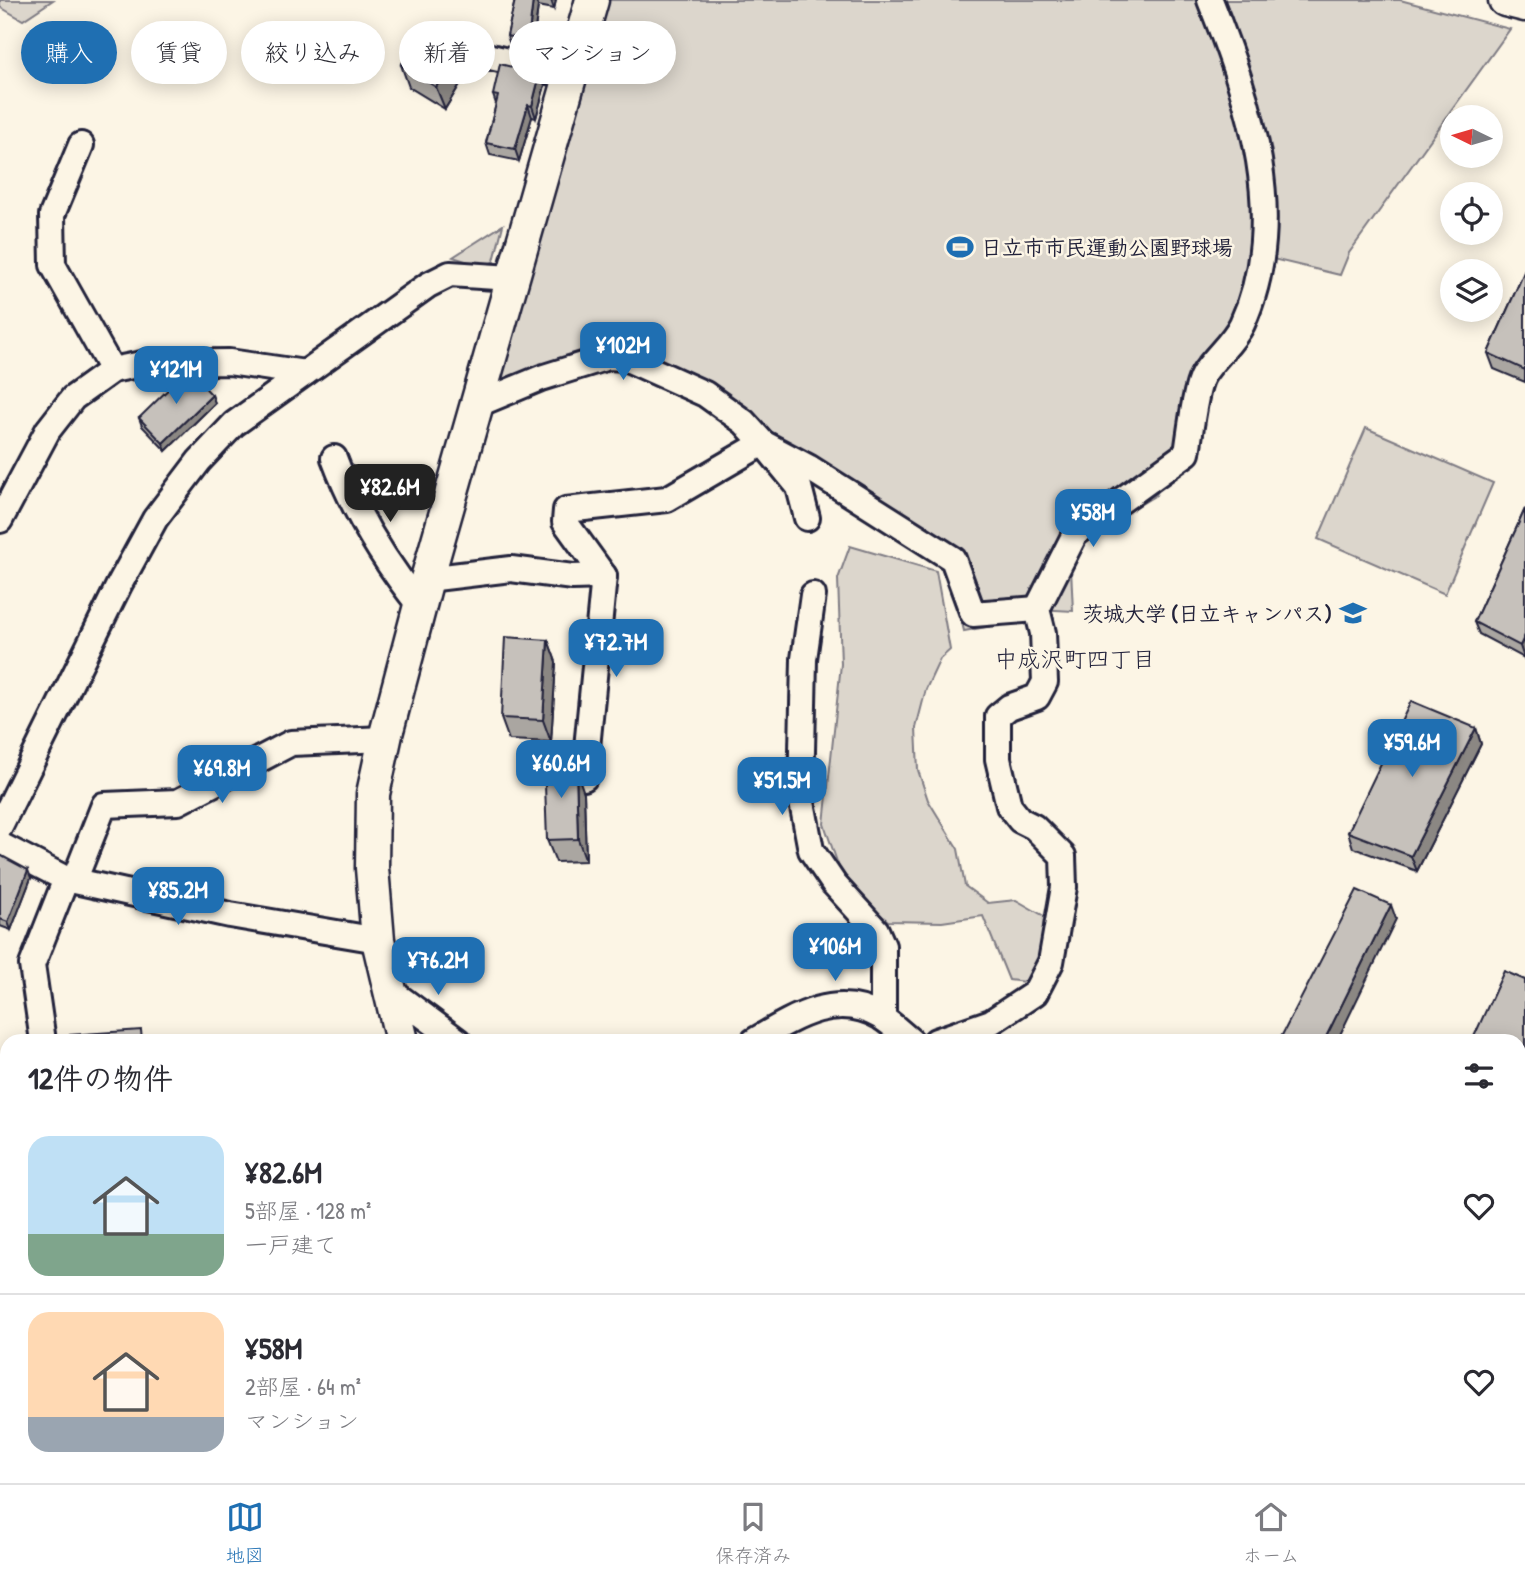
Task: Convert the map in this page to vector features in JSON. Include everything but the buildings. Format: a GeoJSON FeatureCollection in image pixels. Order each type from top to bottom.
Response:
{"type":"FeatureCollection","features":[{"type":"Feature","properties":{"kind":"street"},"geometry":{"type":"LineString","coordinates":[[586,21],[592,0]]}},
{"type":"Feature","properties":{"kind":"street"},"geometry":{"type":"LineString","coordinates":[[955,1034],[991,1021],[1035,993],[1051,962],[1064,887],[1063,856],[1034,827],[1020,820],[1009,806],[999,759],[998,716],[1009,706],[1037,697],[1045,682],[1043,633],[1037,609],[1075,534],[1187,453],[1201,377],[1241,327],[1260,272],[1263,218],[1259,149],[1235,65],[1210,0]]}},
{"type":"Feature","properties":{"kind":"street"},"geometry":{"type":"LineString","coordinates":[[1505,0],[1525,5]]}},
{"type":"Feature","properties":{"kind":"street"},"geometry":{"type":"LineString","coordinates":[[400,1034],[378,940],[372,867],[373,794],[423,593],[567,84]]}},
{"type":"Feature","properties":{"kind":"street"},"geometry":{"type":"LineString","coordinates":[[81,145],[52,215],[53,265],[112,370]]}},
{"type":"Feature","properties":{"kind":"street"},"geometry":{"type":"LineString","coordinates":[[0,826],[119,585],[155,519],[199,461],[234,424],[428,285],[450,274],[511,278]]}},
{"type":"Feature","properties":{"kind":"street"},"geometry":{"type":"LineString","coordinates":[[476,405],[541,378],[608,357],[625,358],[705,394],[744,422],[799,487],[807,518]]}},
{"type":"Feature","properties":{"kind":"street"},"geometry":{"type":"LineString","coordinates":[[0,520],[48,430],[73,398],[112,370],[147,362],[229,362],[305,373]]}},
{"type":"Feature","properties":{"kind":"street"},"geometry":{"type":"LineString","coordinates":[[763,443],[808,467],[953,559],[973,614],[1037,609]]}},
{"type":"Feature","properties":{"kind":"street"},"geometry":{"type":"LineString","coordinates":[[584,778],[604,576],[565,522],[565,510],[667,499],[763,443]]}},
{"type":"Feature","properties":{"kind":"street"},"geometry":{"type":"LineString","coordinates":[[334,458],[345,490],[360,519],[399,580],[423,593],[512,569],[573,578],[604,576]]}},
{"type":"Feature","properties":{"kind":"street"},"geometry":{"type":"LineString","coordinates":[[813,595],[804,659],[801,797],[811,850],[834,884],[876,930],[883,946],[883,1018]]}},
{"type":"Feature","properties":{"kind":"street"},"geometry":{"type":"LineString","coordinates":[[42,1034],[32,965],[104,805],[178,802],[291,743],[385,739]]}},
{"type":"Feature","properties":{"kind":"street"},"geometry":{"type":"LineString","coordinates":[[0,845],[70,880],[230,915],[378,940]]}},
{"type":"Feature","properties":{"kind":"street"},"geometry":{"type":"LineString","coordinates":[[388,989],[449,1034]]}},
{"type":"Feature","properties":{"kind":"street"},"geometry":{"type":"LineString","coordinates":[[766,1034],[797,1016],[825,1007],[852,1006],[883,1018],[902,1034]]}},
{"type":"Feature","properties":{"kind":"shaded area"},"geometry":{"type":"Polygon","coordinates":[[[0,0],[53,0],[23,20],[0,7],[0,0]]]}},
{"type":"Feature","properties":{"kind":"shaded area"},"geometry":{"type":"Polygon","coordinates":[[[592,0],[1400,0],[1510,29],[1455,105],[1440,105],[1440,126],[1349,253],[1340,275],[1273,259],[1256,270],[1196,416],[1156,495],[1070,547],[1073,611],[1037,609],[1030,619],[964,631],[948,564],[723,408],[608,357],[478,399],[568,84],[676,84],[676,21],[586,21],[592,0]]]}},
{"type":"Feature","properties":{"kind":"shaded area"},"geometry":{"type":"Polygon","coordinates":[[[503,225],[494,261],[484,267],[453,257],[503,225]]]}},
{"type":"Feature","properties":{"kind":"shaded area"},"geometry":{"type":"Polygon","coordinates":[[[1366,428],[1493,483],[1445,594],[1318,539],[1366,428]]]}},
{"type":"Feature","properties":{"kind":"shaded area"},"geometry":{"type":"Polygon","coordinates":[[[850,546],[936,571],[950,650],[940,659],[926,689],[916,728],[918,770],[928,800],[958,849],[965,886],[988,903],[1016,900],[1044,916],[1041,960],[1025,982],[1009,980],[983,916],[942,922],[888,921],[845,885],[824,824],[841,664],[838,579],[850,546]]]}},
{"type":"Feature","properties":{"kind":"place","name":"日立市市民運動公園野球場"},"geometry":{"type":"Point","coordinates":[960,247]}},
{"type":"Feature","properties":{"kind":"place","name":"茨城大学 (日立キャンパス)"},"geometry":{"type":"Point","coordinates":[1353,613]}},
{"type":"Feature","properties":{"kind":"district","name":"中成沢町四丁目"},"geometry":{"type":"Point","coordinates":[1075,658]}}]}
